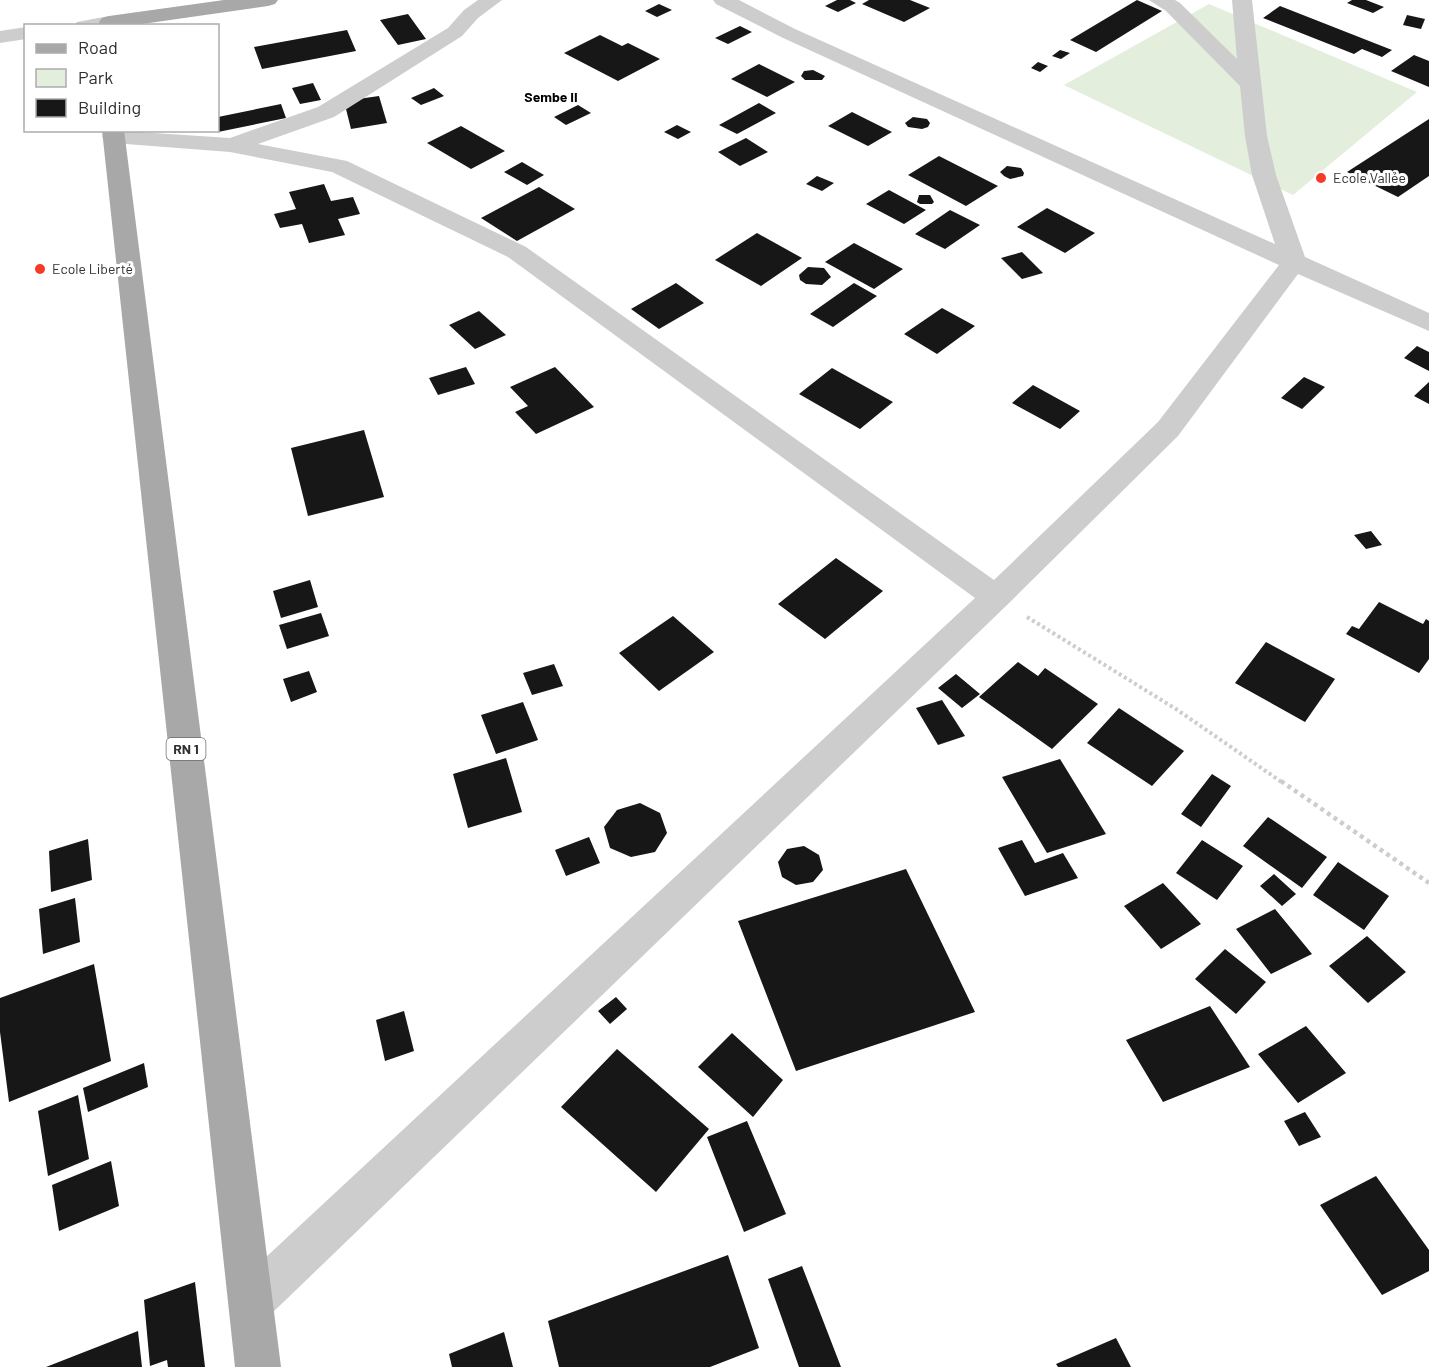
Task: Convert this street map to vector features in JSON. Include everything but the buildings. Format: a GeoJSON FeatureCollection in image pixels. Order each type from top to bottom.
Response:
{"type":"FeatureCollection","features":[{"type":"Feature","properties":{"kind":"main road"},"geometry":{"type":"LineString","coordinates":[[107,0],[109,24],[268,0]]}},
{"type":"Feature","properties":{"kind":"main road","name":"RN 1"},"geometry":{"type":"LineString","coordinates":[[113,133],[258,1367]]}},
{"type":"Feature","properties":{"kind":"street"},"geometry":{"type":"LineString","coordinates":[[230,146],[326,112],[455,32],[471,14],[492,0]]}},
{"type":"Feature","properties":{"kind":"street"},"geometry":{"type":"LineString","coordinates":[[723,0],[788,33],[1429,323]]}},
{"type":"Feature","properties":{"kind":"street"},"geometry":{"type":"LineString","coordinates":[[1159,0],[1173,7],[1250,84]]}},
{"type":"Feature","properties":{"kind":"street"},"geometry":{"type":"LineString","coordinates":[[1242,0],[1250,84],[1264,175],[1294,262]]}},
{"type":"Feature","properties":{"kind":"street"},"geometry":{"type":"LineString","coordinates":[[0,37],[24,33]]}},
{"type":"Feature","properties":{"kind":"street"},"geometry":{"type":"LineString","coordinates":[[113,133],[230,146],[339,166],[517,252],[996,597]]}},
{"type":"Feature","properties":{"kind":"street"},"geometry":{"type":"LineString","coordinates":[[252,1301],[996,597],[1168,429],[1294,262]]}},
{"type":"Feature","properties":{"kind":"path"},"geometry":{"type":"LineString","coordinates":[[996,597],[1176,709],[1429,883]]}},
{"type":"Feature","properties":{"kind":"green space"},"geometry":{"type":"Polygon","coordinates":[[[1209,4],[1417,92],[1293,195],[1064,85],[1209,4]]]}},
{"type":"Feature","properties":{"kind":"place","name":"Ecole Vallée"},"geometry":{"type":"Point","coordinates":[1321,178]}},
{"type":"Feature","properties":{"kind":"place","name":"Ecole Liberté"},"geometry":{"type":"Point","coordinates":[40,269]}},
{"type":"Feature","properties":{"kind":"district","name":"Sembe II"},"geometry":{"type":"Point","coordinates":[551,97]}}]}
